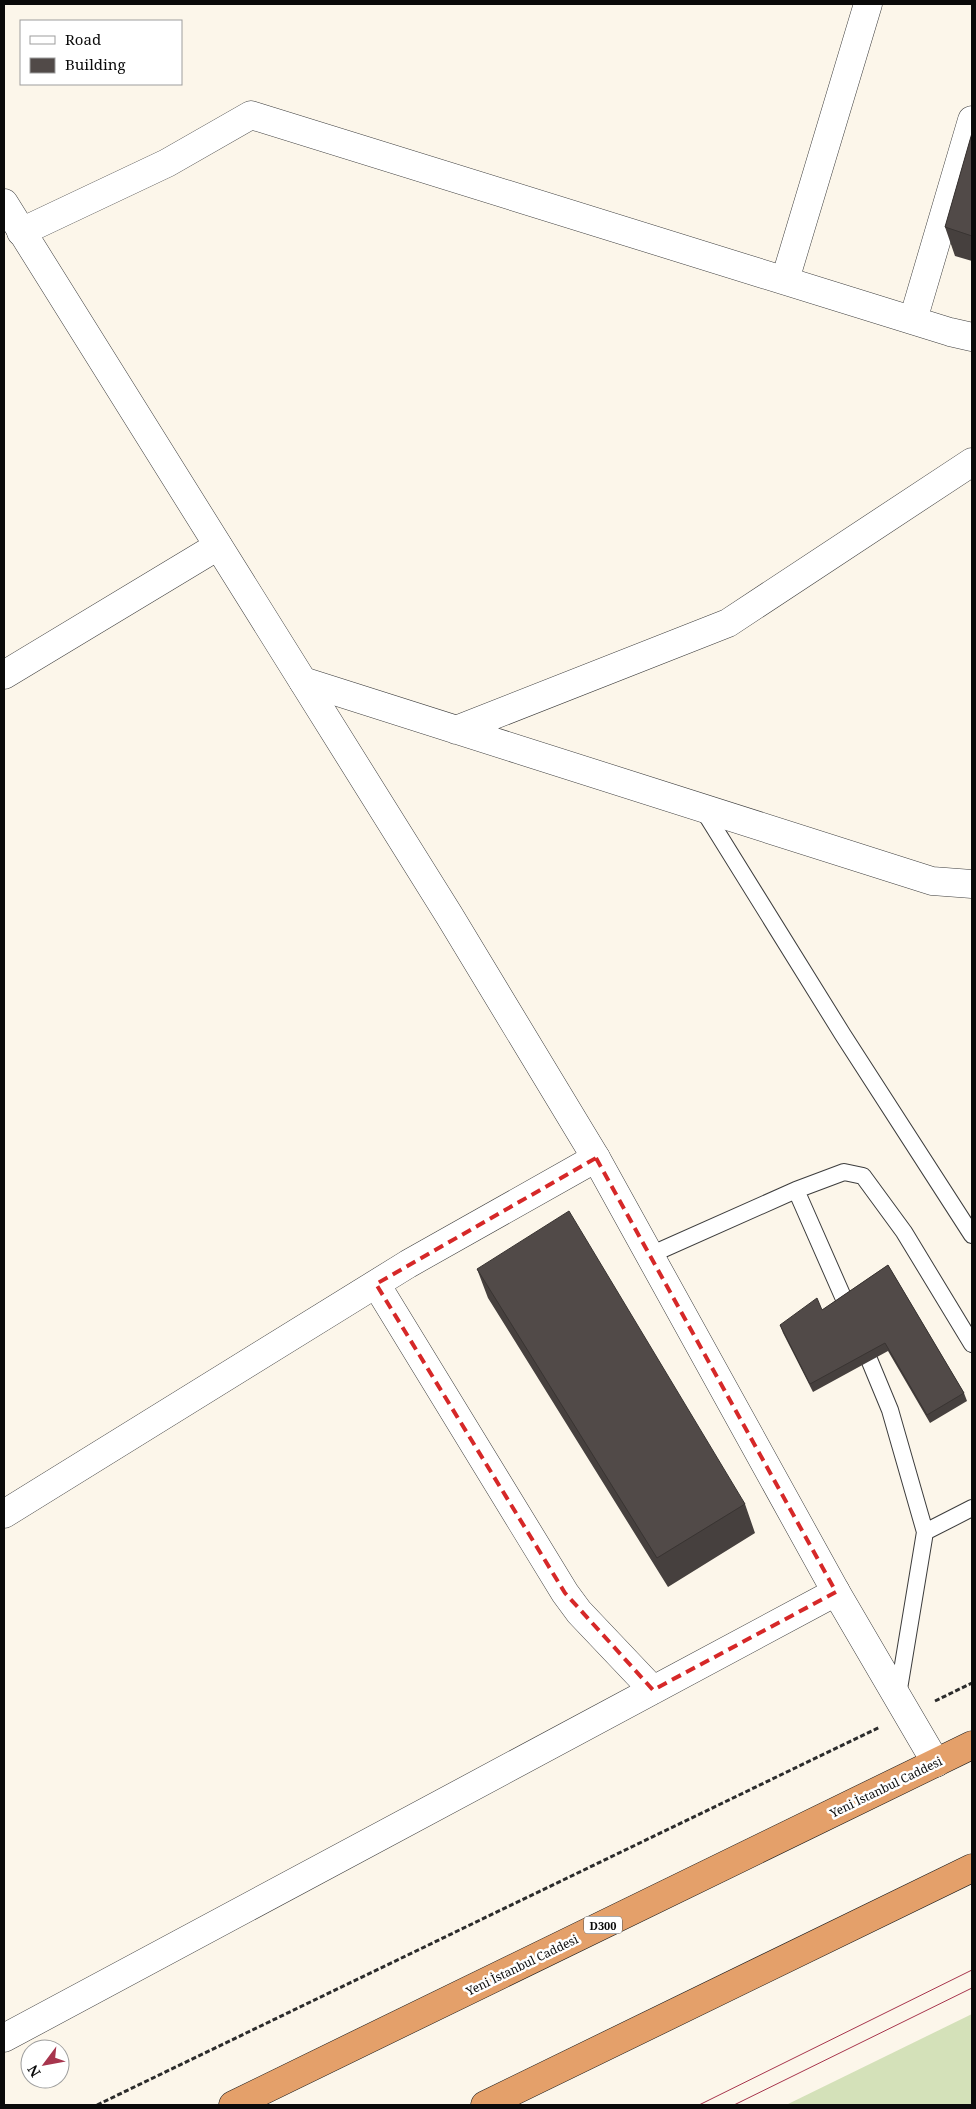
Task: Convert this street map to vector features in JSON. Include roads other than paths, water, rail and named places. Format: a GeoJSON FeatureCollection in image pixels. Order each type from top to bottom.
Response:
{"type":"FeatureCollection","features":[{"type":"Feature","properties":{"kind":"highway","name":"Yeni İstanbul Caddesi"},"geometry":{"type":"LineString","coordinates":[[233,2105],[972,1745]]}},
{"type":"Feature","properties":{"kind":"highway"},"geometry":{"type":"LineString","coordinates":[[485,2105],[972,1868]]}},
{"type":"Feature","properties":{"kind":"street"},"geometry":{"type":"LineString","coordinates":[[786,280],[868,4]]}},
{"type":"Feature","properties":{"kind":"street"},"geometry":{"type":"LineString","coordinates":[[22,232],[167,163],[252,115],[972,337]]}},
{"type":"Feature","properties":{"kind":"street"},"geometry":{"type":"LineString","coordinates":[[913,320],[972,120]]}},
{"type":"Feature","properties":{"kind":"street"},"geometry":{"type":"LineString","coordinates":[[4,203],[450,915],[596,1158],[836,1592],[904,1704],[936,1763]]}},
{"type":"Feature","properties":{"kind":"street"},"geometry":{"type":"LineString","coordinates":[[456,730],[728,623],[972,462]]}},
{"type":"Feature","properties":{"kind":"street"},"geometry":{"type":"LineString","coordinates":[[4,675],[218,546]]}},
{"type":"Feature","properties":{"kind":"street"},"geometry":{"type":"LineString","coordinates":[[303,681],[932,881],[972,884]]}},
{"type":"Feature","properties":{"kind":"street"},"geometry":{"type":"LineString","coordinates":[[4,1514],[376,1284],[596,1158]]}},
{"type":"Feature","properties":{"kind":"street"},"geometry":{"type":"LineString","coordinates":[[376,1284],[565,1593],[579,1612],[653,1690]]}},
{"type":"Feature","properties":{"kind":"street"},"geometry":{"type":"LineString","coordinates":[[4,2038],[836,1592]]}},
{"type":"Feature","properties":{"kind":"lane"},"geometry":{"type":"LineString","coordinates":[[702,808],[843,1035],[972,1235]]}},
{"type":"Feature","properties":{"kind":"lane"},"geometry":{"type":"LineString","coordinates":[[650,1255],[796,1190],[844,1172],[864,1176],[904,1232],[972,1344]]}},
{"type":"Feature","properties":{"kind":"lane"},"geometry":{"type":"LineString","coordinates":[[796,1190],[890,1410],[925,1532],[904,1704]]}},
{"type":"Feature","properties":{"kind":"lane"},"geometry":{"type":"LineString","coordinates":[[925,1532],[972,1508]]}},
{"type":"Feature","properties":{"kind":"tram line"},"geometry":{"type":"LineString","coordinates":[[699,2105],[972,1970]]}},
{"type":"Feature","properties":{"kind":"tram line"},"geometry":{"type":"LineString","coordinates":[[734,2105],[972,1988]]}}]}
